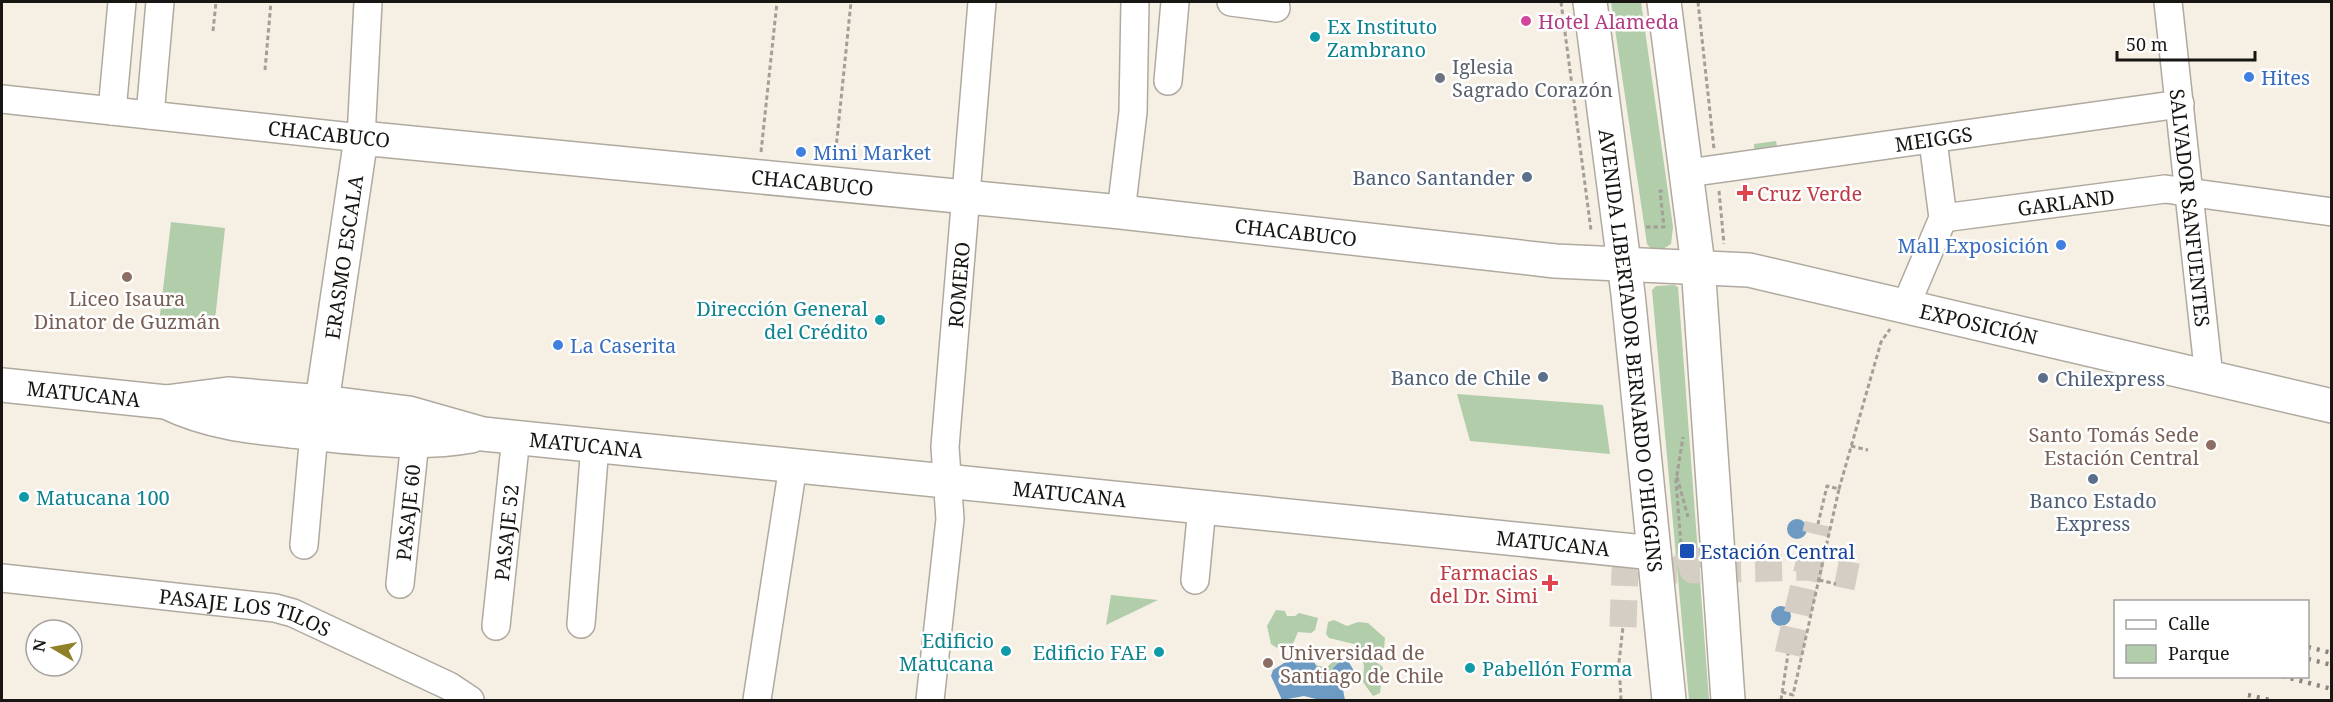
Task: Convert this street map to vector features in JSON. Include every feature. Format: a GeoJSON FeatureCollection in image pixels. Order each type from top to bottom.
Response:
{"type":"FeatureCollection","features":[{"type":"Feature","properties":{"kind":"main road","name":"AVENIDA LIBERTADOR BERNARDO O'HIGGINS"},"geometry":{"type":"LineString","coordinates":[[1590,2],[1624,263],[1669,700]]}},
{"type":"Feature","properties":{"kind":"main road"},"geometry":{"type":"LineString","coordinates":[[1664,2],[1702,172],[1698,266],[1728,700]]}},
{"type":"Feature","properties":{"kind":"main road","name":"CHACABUCO"},"geometry":{"type":"LineString","coordinates":[[361,138],[1121,212],[1555,261],[1624,263]]}},
{"type":"Feature","properties":{"kind":"main road","name":"ERASMO ESCALA"},"geometry":{"type":"LineString","coordinates":[[322,402],[361,138]]}},
{"type":"Feature","properties":{"kind":"main road","name":"EXPOSICIÓN"},"geometry":{"type":"LineString","coordinates":[[1624,263],[1698,266],[1774,274],[2331,406]]}},
{"type":"Feature","properties":{"kind":"main road","name":"MATUCANA"},"geometry":{"type":"LineString","coordinates":[[2,385],[166,402],[228,394],[322,402],[409,413],[483,434],[1654,554]]}},
{"type":"Feature","properties":{"kind":"main road","name":"MATUCANA"},"geometry":{"type":"LineString","coordinates":[[166,402],[216,422],[302,432],[415,441],[483,434]]}},
{"type":"Feature","properties":{"kind":"main road"},"geometry":{"type":"LineString","coordinates":[[302,432],[322,402]]}},
{"type":"Feature","properties":{"kind":"main road"},"geometry":{"type":"LineString","coordinates":[[1654,700],[1662,633]]}},
{"type":"Feature","properties":{"kind":"street"},"geometry":{"type":"LineString","coordinates":[[112,111],[122,2]]}},
{"type":"Feature","properties":{"kind":"street"},"geometry":{"type":"LineString","coordinates":[[150,115],[160,2]]}},
{"type":"Feature","properties":{"kind":"street","name":"ERASMO ESCALA"},"geometry":{"type":"LineString","coordinates":[[361,138],[368,2]]}},
{"type":"Feature","properties":{"kind":"street","name":"ROMERO"},"geometry":{"type":"LineString","coordinates":[[930,700],[950,519],[945,447],[982,2]]}},
{"type":"Feature","properties":{"kind":"street"},"geometry":{"type":"LineString","coordinates":[[1121,212],[1133,112],[1135,2]]}},
{"type":"Feature","properties":{"kind":"street"},"geometry":{"type":"LineString","coordinates":[[1168,81],[1175,2]]}},
{"type":"Feature","properties":{"kind":"street"},"geometry":{"type":"LineString","coordinates":[[1231,2],[1276,8]]}},
{"type":"Feature","properties":{"kind":"street","name":"SALVADOR SANFUENTES"},"geometry":{"type":"LineString","coordinates":[[2168,2],[2209,377]]}},
{"type":"Feature","properties":{"kind":"street","name":"CHACABUCO"},"geometry":{"type":"LineString","coordinates":[[2,99],[361,138]]}},
{"type":"Feature","properties":{"kind":"street","name":"MEIGGS"},"geometry":{"type":"LineString","coordinates":[[1702,172],[2180,104]]}},
{"type":"Feature","properties":{"kind":"street"},"geometry":{"type":"LineString","coordinates":[[1906,305],[1943,218],[1932,141]]}},
{"type":"Feature","properties":{"kind":"street","name":"GARLAND"},"geometry":{"type":"LineString","coordinates":[[1943,218],[2165,189],[2331,212]]}},
{"type":"Feature","properties":{"kind":"street"},"geometry":{"type":"LineString","coordinates":[[302,432],[304,545]]}},
{"type":"Feature","properties":{"kind":"street","name":"PASAJE 52"},"geometry":{"type":"LineString","coordinates":[[496,626],[516,437]]}},
{"type":"Feature","properties":{"kind":"street","name":"PASAJE 60"},"geometry":{"type":"LineString","coordinates":[[400,584],[415,441]]}},
{"type":"Feature","properties":{"kind":"street"},"geometry":{"type":"LineString","coordinates":[[581,624],[595,445]]}},
{"type":"Feature","properties":{"kind":"street"},"geometry":{"type":"LineString","coordinates":[[757,700],[793,466]]}},
{"type":"Feature","properties":{"kind":"street"},"geometry":{"type":"LineString","coordinates":[[1195,580],[1202,507]]}},
{"type":"Feature","properties":{"kind":"street","name":"PASAJE LOS TILOS"},"geometry":{"type":"LineString","coordinates":[[2,578],[275,608],[293,613],[449,686],[470,700]]}},
{"type":"Feature","properties":{"kind":"path"},"geometry":{"type":"LineString","coordinates":[[213,31],[216,2]]}},
{"type":"Feature","properties":{"kind":"path"},"geometry":{"type":"LineString","coordinates":[[265,70],[271,2]]}},
{"type":"Feature","properties":{"kind":"path"},"geometry":{"type":"LineString","coordinates":[[760,159],[777,2]]}},
{"type":"Feature","properties":{"kind":"path"},"geometry":{"type":"LineString","coordinates":[[834,166],[850,2]]}},
{"type":"Feature","properties":{"kind":"path"},"geometry":{"type":"LineString","coordinates":[[1561,2],[1591,230]]}},
{"type":"Feature","properties":{"kind":"path"},"geometry":{"type":"LineString","coordinates":[[1698,2],[1702,172]]}},
{"type":"Feature","properties":{"kind":"path"},"geometry":{"type":"LineString","coordinates":[[1782,692],[1793,695],[1839,489],[1881,342],[1906,305]]}},
{"type":"Feature","properties":{"kind":"path"},"geometry":{"type":"LineString","coordinates":[[1851,446],[1868,450]]}},
{"type":"Feature","properties":{"kind":"path"},"geometry":{"type":"LineString","coordinates":[[1818,524],[1827,486],[1839,489]]}},
{"type":"Feature","properties":{"kind":"path"},"geometry":{"type":"LineString","coordinates":[[1819,580],[1836,584]]}},
{"type":"Feature","properties":{"kind":"path"},"geometry":{"type":"LineString","coordinates":[[1621,700],[1619,662],[1623,627]]}},
{"type":"Feature","properties":{"kind":"path"},"geometry":{"type":"LineString","coordinates":[[1781,700],[1788,654]]}},
{"type":"Feature","properties":{"kind":"green space"},"geometry":{"type":"Polygon","coordinates":[[[1611,2],[1641,2],[1673,227],[1671,244],[1660,251],[1651,249],[1647,244],[1611,2]]]}},
{"type":"Feature","properties":{"kind":"green space"},"geometry":{"type":"Polygon","coordinates":[[[1776,141],[1778,152],[1755,155],[1754,144],[1776,141]]]}},
{"type":"Feature","properties":{"kind":"green space"},"geometry":{"type":"Polygon","coordinates":[[[171,222],[225,228],[214,329],[159,323],[171,222]]]}},
{"type":"Feature","properties":{"kind":"green space"},"geometry":{"type":"Polygon","coordinates":[[[1674,285],[1678,287],[1709,700],[1689,700],[1652,290],[1656,286],[1674,285]]]}},
{"type":"Feature","properties":{"kind":"green space"},"geometry":{"type":"Polygon","coordinates":[[[1457,394],[1603,405],[1610,454],[1470,441],[1457,394]]]}},
{"type":"Feature","properties":{"kind":"green space"},"geometry":{"type":"Polygon","coordinates":[[[1111,595],[1158,600],[1106,625],[1111,595]]]}},
{"type":"Feature","properties":{"kind":"green space"},"geometry":{"type":"Polygon","coordinates":[[[1276,610],[1285,611],[1287,616],[1295,616],[1299,613],[1318,618],[1315,630],[1311,633],[1298,632],[1292,646],[1284,649],[1271,644],[1267,626],[1276,610]]]}},
{"type":"Feature","properties":{"kind":"green space"},"geometry":{"type":"Polygon","coordinates":[[[1334,620],[1347,626],[1358,622],[1368,623],[1385,638],[1384,648],[1378,650],[1376,662],[1383,667],[1380,693],[1373,696],[1363,682],[1364,666],[1358,645],[1329,638],[1326,634],[1328,622],[1334,620]]]}},
{"type":"Feature","properties":{"kind":"green space"},"geometry":{"type":"Polygon","coordinates":[[[1337,658],[1340,661],[1326,675],[1320,674],[1313,662],[1318,666],[1327,667],[1337,658]]]}},
{"type":"Feature","properties":{"kind":"water"},"geometry":{"type":"Polygon","coordinates":[[[1797,519],[1804,522],[1807,529],[1804,536],[1797,539],[1790,536],[1787,529],[1790,522],[1797,519]]]}},
{"type":"Feature","properties":{"kind":"water"},"geometry":{"type":"Polygon","coordinates":[[[1781,606],[1788,609],[1791,616],[1788,623],[1781,626],[1774,623],[1771,616],[1774,609],[1781,606]]]}},
{"type":"Feature","properties":{"kind":"water"},"geometry":{"type":"Polygon","coordinates":[[[1303,651],[1309,652],[1320,674],[1326,675],[1340,661],[1347,659],[1354,671],[1342,685],[1345,700],[1320,700],[1304,696],[1282,700],[1271,676],[1273,670],[1303,651]]]}},
{"type":"Feature","properties":{"kind":"tunnel"},"geometry":{"type":"LineString","coordinates":[[1788,654],[1818,524]]}},
{"type":"Feature","properties":{"kind":"tunnel"},"geometry":{"type":"LineString","coordinates":[[1687,551],[1693,570],[1808,567],[1857,577]]}},
{"type":"Feature","properties":{"kind":"tunnel"},"geometry":{"type":"LineString","coordinates":[[1623,627],[1625,571],[1677,570]]}},
{"type":"Feature","properties":{"kind":"railway"},"geometry":{"type":"LineString","coordinates":[[2309,647],[2332,653]]}},
{"type":"Feature","properties":{"kind":"railway"},"geometry":{"type":"LineString","coordinates":[[2309,659],[2332,665]]}},
{"type":"Feature","properties":{"kind":"railway"},"geometry":{"type":"LineString","coordinates":[[2290,678],[2332,689]]}},
{"type":"Feature","properties":{"kind":"railway"},"geometry":{"type":"LineString","coordinates":[[2248,695],[2270,700]]}},
{"type":"Feature","properties":{"kind":"place","name":"Hotel Alameda"},"geometry":{"type":"Point","coordinates":[1526,21]}},
{"type":"Feature","properties":{"kind":"place","name":"Ex Instituto Zambrano"},"geometry":{"type":"Point","coordinates":[1315,37]}},
{"type":"Feature","properties":{"kind":"place","name":"Hites"},"geometry":{"type":"Point","coordinates":[2249,77]}},
{"type":"Feature","properties":{"kind":"place","name":"Iglesia Sagrado Corazón"},"geometry":{"type":"Point","coordinates":[1440,78]}},
{"type":"Feature","properties":{"kind":"place","name":"Mini Market"},"geometry":{"type":"Point","coordinates":[801,152]}},
{"type":"Feature","properties":{"kind":"place","name":"Banco Santander"},"geometry":{"type":"Point","coordinates":[1527,177]}},
{"type":"Feature","properties":{"kind":"place","name":"Cruz Verde"},"geometry":{"type":"Point","coordinates":[1745,193]}},
{"type":"Feature","properties":{"kind":"place","name":"Mall Exposición"},"geometry":{"type":"Point","coordinates":[2061,245]}},
{"type":"Feature","properties":{"kind":"place","name":"Liceo Isaura Dinator de Guzmán"},"geometry":{"type":"Point","coordinates":[127,277]}},
{"type":"Feature","properties":{"kind":"place","name":"Dirección General del Crédito"},"geometry":{"type":"Point","coordinates":[880,320]}},
{"type":"Feature","properties":{"kind":"place","name":"La Caserita"},"geometry":{"type":"Point","coordinates":[558,345]}},
{"type":"Feature","properties":{"kind":"place","name":"Banco de Chile"},"geometry":{"type":"Point","coordinates":[1543,377]}},
{"type":"Feature","properties":{"kind":"place","name":"Chilexpress"},"geometry":{"type":"Point","coordinates":[2043,378]}},
{"type":"Feature","properties":{"kind":"place","name":"Santo Tomás Sede Estación Central"},"geometry":{"type":"Point","coordinates":[2211,445]}},
{"type":"Feature","properties":{"kind":"place","name":"Banco Estado Express"},"geometry":{"type":"Point","coordinates":[2093,479]}},
{"type":"Feature","properties":{"kind":"place","name":"Matucana 100"},"geometry":{"type":"Point","coordinates":[24,497]}},
{"type":"Feature","properties":{"kind":"place","name":"Estación Central"},"geometry":{"type":"Point","coordinates":[1687,551]}},
{"type":"Feature","properties":{"kind":"place","name":"Farmacias del Dr. Simi"},"geometry":{"type":"Point","coordinates":[1550,583]}},
{"type":"Feature","properties":{"kind":"place","name":"Edificio Matucana"},"geometry":{"type":"Point","coordinates":[1006,651]}},
{"type":"Feature","properties":{"kind":"place","name":"Edificio FAE"},"geometry":{"type":"Point","coordinates":[1159,652]}},
{"type":"Feature","properties":{"kind":"place","name":"Universidad de Santiago de Chile"},"geometry":{"type":"Point","coordinates":[1268,663]}},
{"type":"Feature","properties":{"kind":"place","name":"Pabellón Forma"},"geometry":{"type":"Point","coordinates":[1470,668]}}]}
